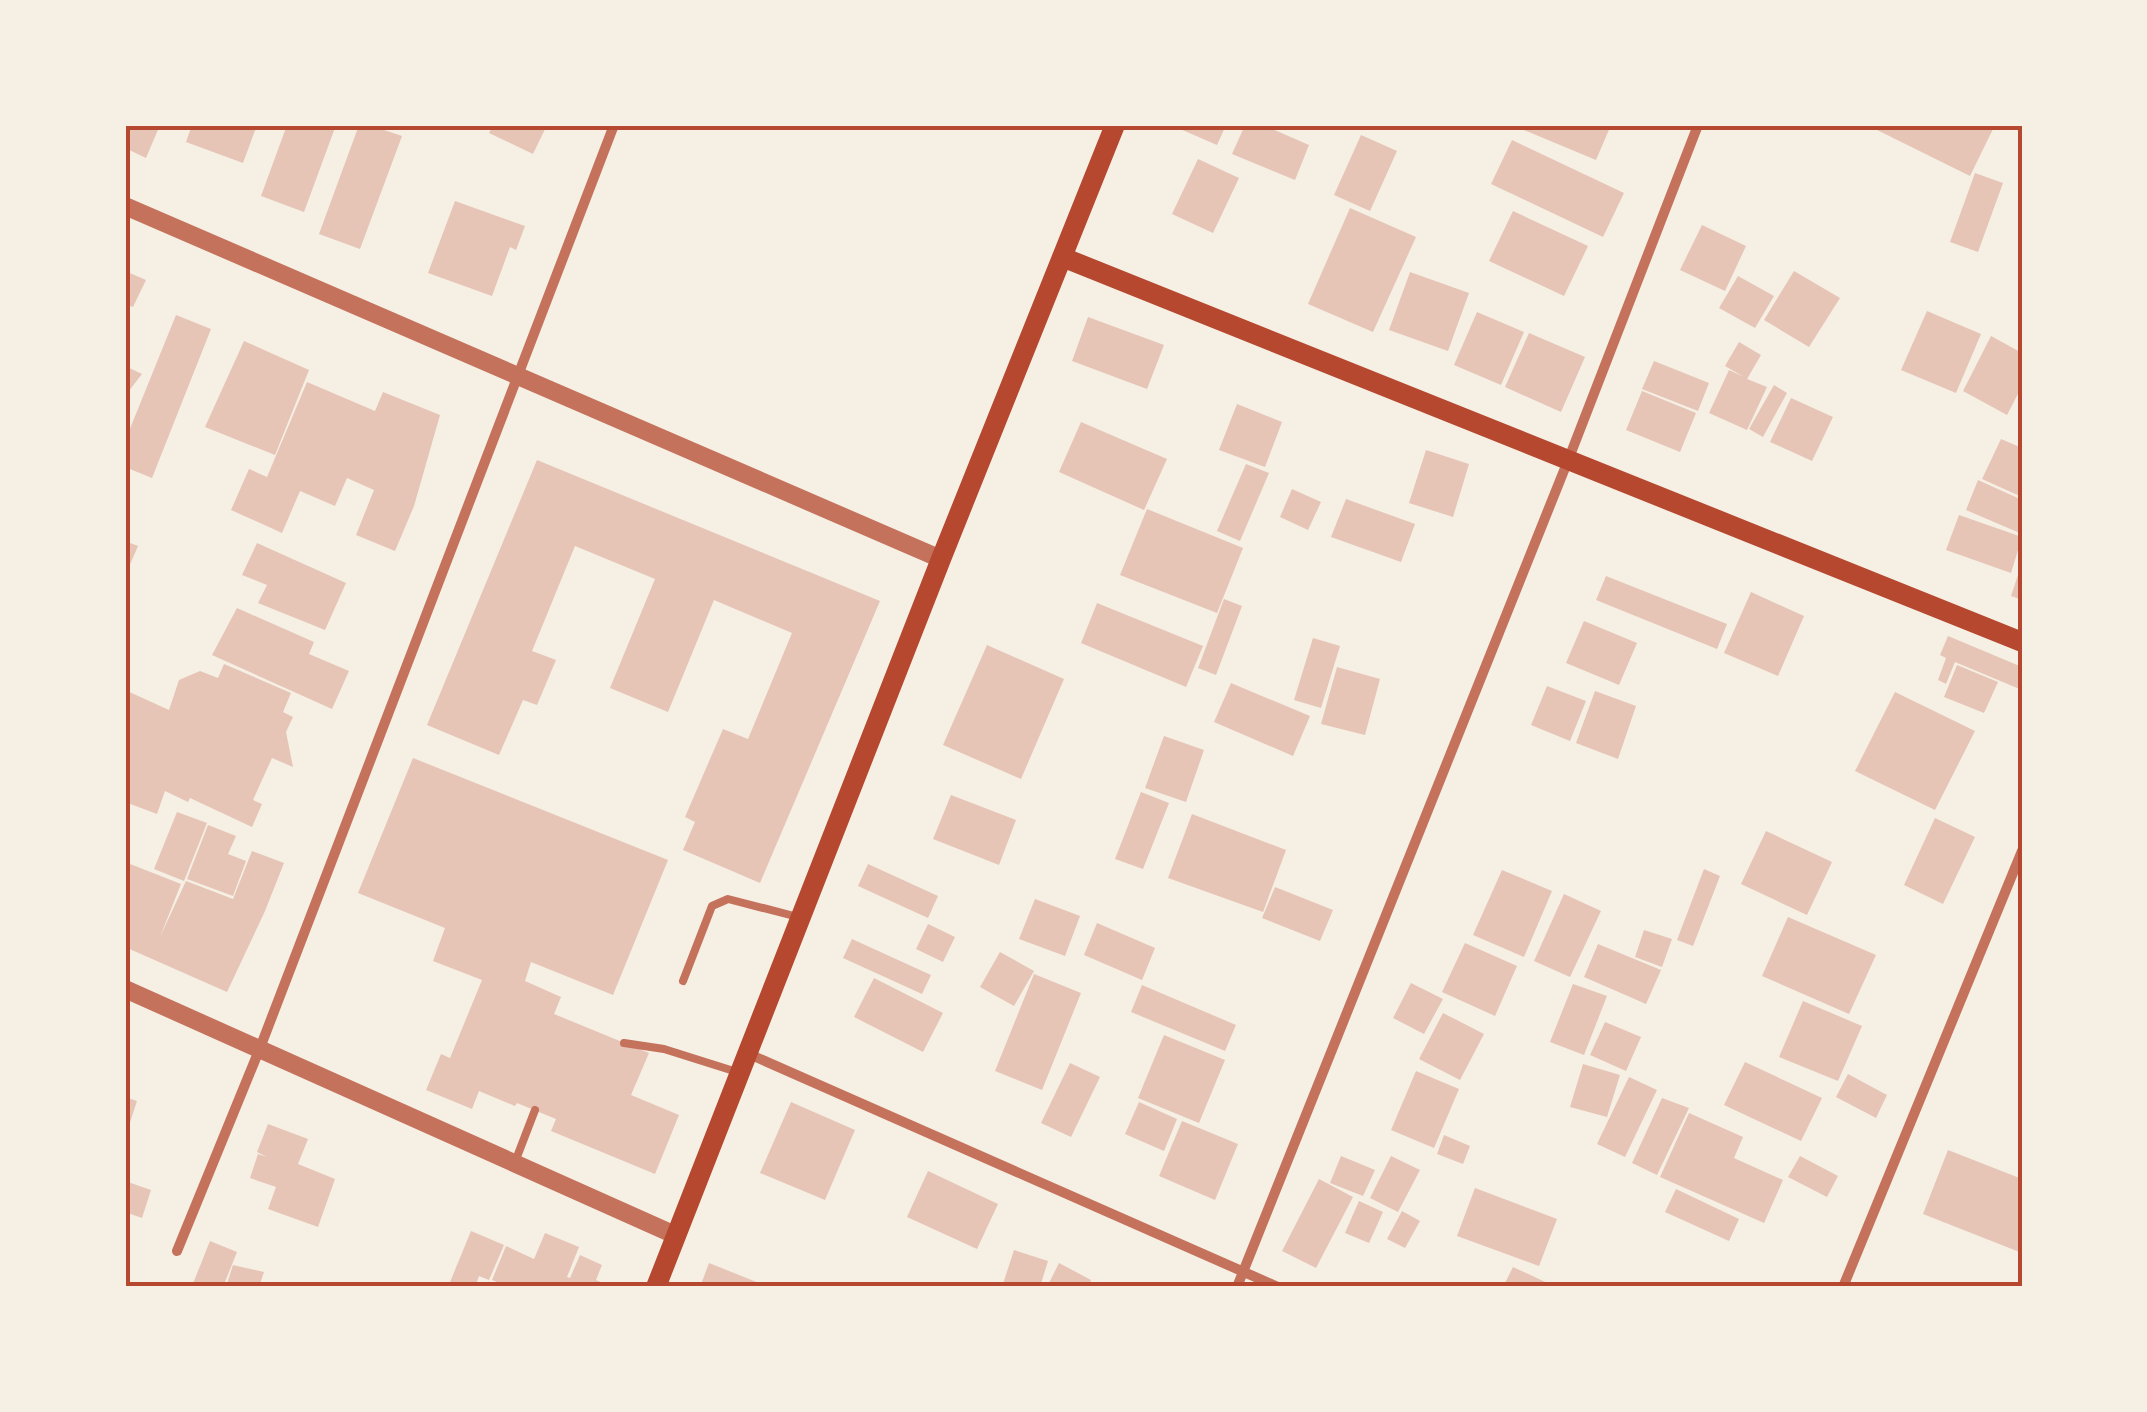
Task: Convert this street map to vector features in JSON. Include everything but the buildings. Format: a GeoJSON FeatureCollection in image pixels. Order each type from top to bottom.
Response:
{"type":"FeatureCollection","features":[{"type":"Feature","properties":{"kind":"main road"},"geometry":{"type":"LineString","coordinates":[[656,1287],[1115,125]]}},
{"type":"Feature","properties":{"kind":"main road"},"geometry":{"type":"LineString","coordinates":[[1062,257],[2022,642]]}},
{"type":"Feature","properties":{"kind":"street"},"geometry":{"type":"LineString","coordinates":[[177,1251],[260,1048],[614,125]]}},
{"type":"Feature","properties":{"kind":"street"},"geometry":{"type":"LineString","coordinates":[[1237,1287],[1698,125]]}},
{"type":"Feature","properties":{"kind":"street"},"geometry":{"type":"LineString","coordinates":[[125,206],[941,560]]}},
{"type":"Feature","properties":{"kind":"street"},"geometry":{"type":"LineString","coordinates":[[1842,1287],[2022,851]]}},
{"type":"Feature","properties":{"kind":"street"},"geometry":{"type":"LineString","coordinates":[[125,989],[676,1235]]}},
{"type":"Feature","properties":{"kind":"street"},"geometry":{"type":"LineString","coordinates":[[745,1064],[1278,1287]]}},
{"type":"Feature","properties":{"kind":"lane"},"geometry":{"type":"LineString","coordinates":[[684,980],[712,906],[720,900],[802,918]]}},
{"type":"Feature","properties":{"kind":"lane"},"geometry":{"type":"LineString","coordinates":[[624,1042],[745,1064]]}},
{"type":"Feature","properties":{"kind":"lane"},"geometry":{"type":"LineString","coordinates":[[514,1163],[535,1110]]}}]}
